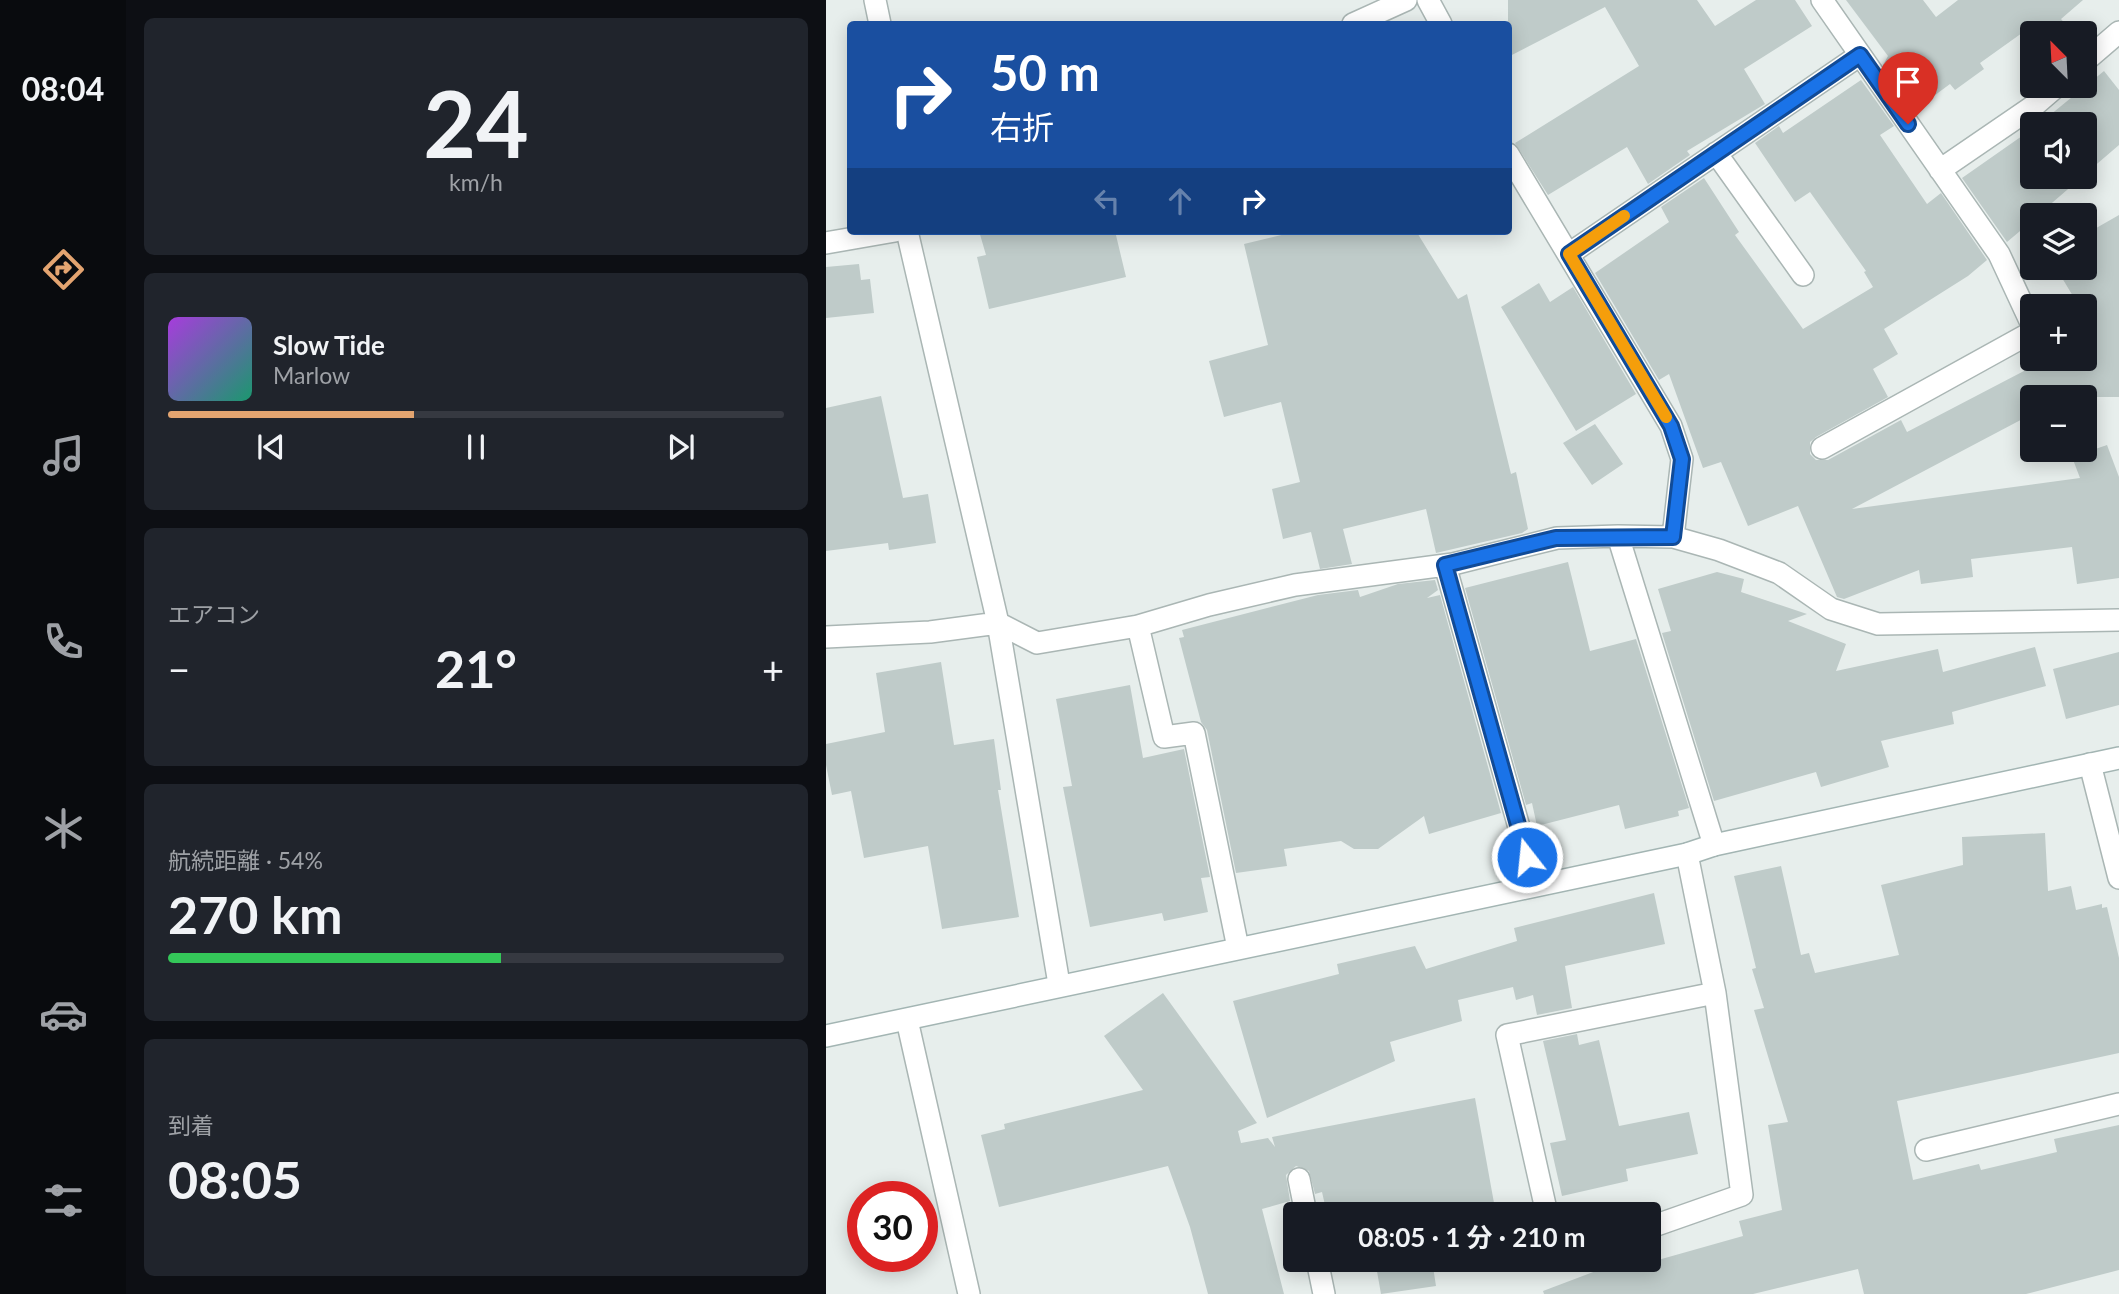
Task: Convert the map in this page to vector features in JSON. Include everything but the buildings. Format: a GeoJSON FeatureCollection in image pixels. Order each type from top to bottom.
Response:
{"type":"FeatureCollection","features":[{"type":"Feature","properties":{"kind":"street"},"geometry":{"type":"LineString","coordinates":[[875,0],[879,21]]}},
{"type":"Feature","properties":{"kind":"street"},"geometry":{"type":"LineString","coordinates":[[1360,21],[1406,0]]}},
{"type":"Feature","properties":{"kind":"street"},"geometry":{"type":"LineString","coordinates":[[1429,0],[1440,21]]}},
{"type":"Feature","properties":{"kind":"street"},"geometry":{"type":"LineString","coordinates":[[1822,0],[1999,254],[2020,299]]}},
{"type":"Feature","properties":{"kind":"street"},"geometry":{"type":"LineString","coordinates":[[2097,51],[2119,32]]}},
{"type":"Feature","properties":{"kind":"street"},"geometry":{"type":"LineString","coordinates":[[1569,254],[1860,55]]}},
{"type":"Feature","properties":{"kind":"street"},"geometry":{"type":"LineString","coordinates":[[1940,170],[2042,98]]}},
{"type":"Feature","properties":{"kind":"street"},"geometry":{"type":"LineString","coordinates":[[1716,153],[1804,275]]}},
{"type":"Feature","properties":{"kind":"street"},"geometry":{"type":"LineString","coordinates":[[1512,161],[1671,426],[1682,459],[1673,537]]}},
{"type":"Feature","properties":{"kind":"street"},"geometry":{"type":"LineString","coordinates":[[826,243],[872,235]]}},
{"type":"Feature","properties":{"kind":"street"},"geometry":{"type":"LineString","coordinates":[[908,235],[998,623],[1059,984]]}},
{"type":"Feature","properties":{"kind":"street"},"geometry":{"type":"LineString","coordinates":[[1822,448],[2020,339]]}},
{"type":"Feature","properties":{"kind":"street"},"geometry":{"type":"LineString","coordinates":[[826,637],[930,632],[998,623],[1037,643],[1138,626],[1209,605],[1295,585],[1445,565],[1556,538],[1618,536],[1673,537],[1779,573],[1831,609],[1878,624],[2119,620]]}},
{"type":"Feature","properties":{"kind":"street"},"geometry":{"type":"LineString","coordinates":[[1618,536],[1714,845]]}},
{"type":"Feature","properties":{"kind":"street"},"geometry":{"type":"LineString","coordinates":[[1445,565],[1535,884]]}},
{"type":"Feature","properties":{"kind":"street"},"geometry":{"type":"LineString","coordinates":[[1138,626],[1164,737],[1194,733],[1238,948]]}},
{"type":"Feature","properties":{"kind":"street"},"geometry":{"type":"LineString","coordinates":[[826,1036],[1059,984],[1686,854],[1714,845],[2119,758]]}},
{"type":"Feature","properties":{"kind":"street"},"geometry":{"type":"LineString","coordinates":[[2090,764],[2119,878]]}},
{"type":"Feature","properties":{"kind":"street"},"geometry":{"type":"LineString","coordinates":[[1661,1223],[1742,1195],[1715,993],[1686,854]]}},
{"type":"Feature","properties":{"kind":"street"},"geometry":{"type":"LineString","coordinates":[[1544,1202],[1507,1035],[1715,993]]}},
{"type":"Feature","properties":{"kind":"street"},"geometry":{"type":"LineString","coordinates":[[907,1020],[969,1294]]}},
{"type":"Feature","properties":{"kind":"street"},"geometry":{"type":"LineString","coordinates":[[1926,1150],[2119,1104]]}},
{"type":"Feature","properties":{"kind":"street"},"geometry":{"type":"LineString","coordinates":[[1299,1179],[1304,1202]]}},
{"type":"Feature","properties":{"kind":"street"},"geometry":{"type":"LineString","coordinates":[[1319,1272],[1324,1294]]}},
{"type":"Feature","properties":{"kind":"slow traffic"},"geometry":{"type":"LineString","coordinates":[[1624,216],[1569,254],[1666,417]]}},
{"type":"Feature","properties":{"kind":"route"},"geometry":{"type":"LineString","coordinates":[[1527,857],[1445,565],[1556,538],[1673,537],[1682,459],[1671,426],[1569,254],[1860,55],[1908,124]]}}]}
